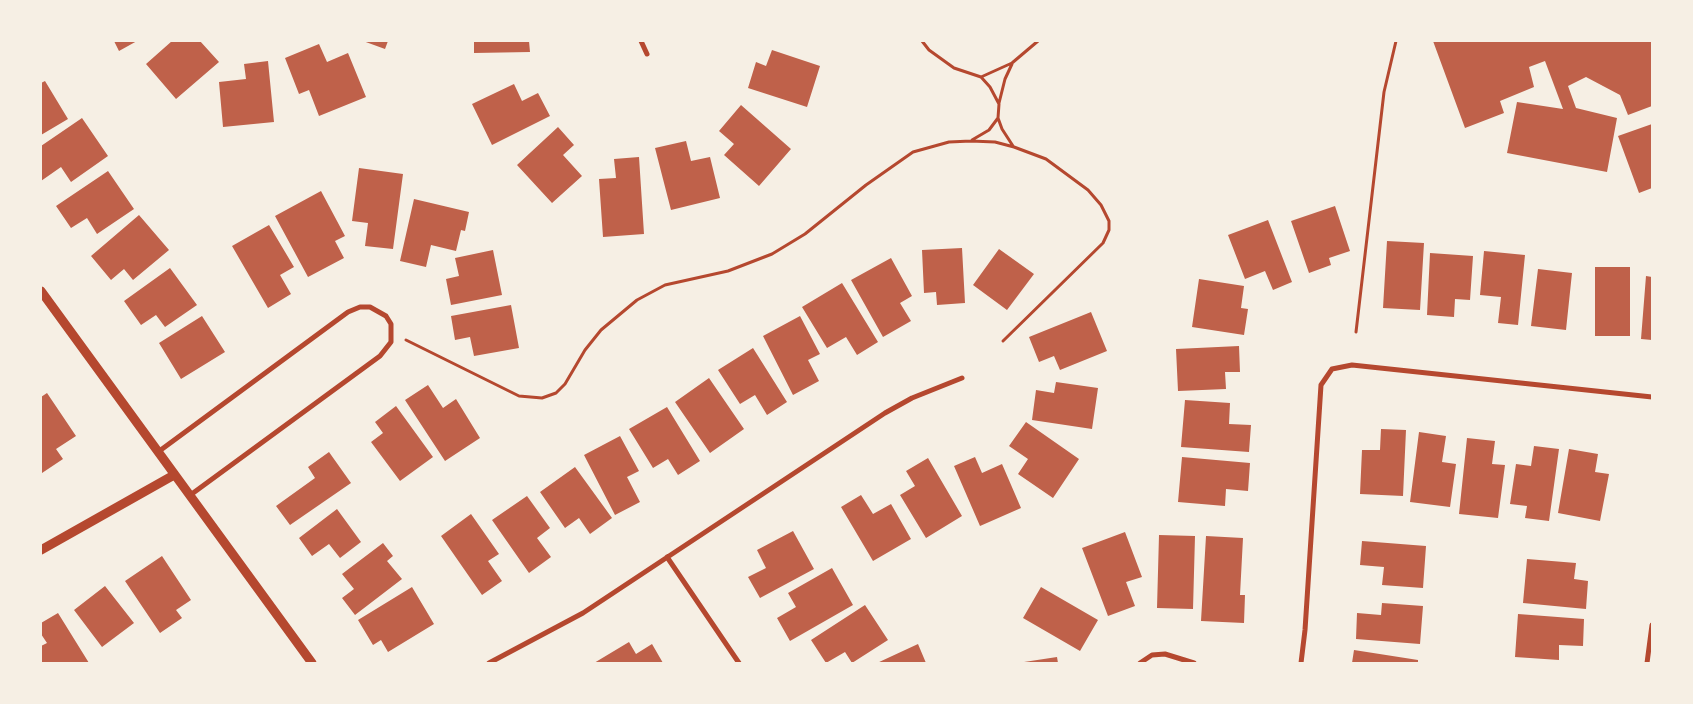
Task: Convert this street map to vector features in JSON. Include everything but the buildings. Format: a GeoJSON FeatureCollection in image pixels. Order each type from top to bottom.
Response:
{"type":"FeatureCollection","features":[{"type":"Feature","properties":{"kind":"street"},"geometry":{"type":"LineString","coordinates":[[641,41],[648,54]]}},
{"type":"Feature","properties":{"kind":"street"},"geometry":{"type":"LineString","coordinates":[[41,291],[312,663]]}},
{"type":"Feature","properties":{"kind":"street"},"geometry":{"type":"LineString","coordinates":[[158,452],[348,312],[360,306],[378,311],[391,324],[391,342],[380,356],[189,496]]}},
{"type":"Feature","properties":{"kind":"street"},"geometry":{"type":"LineString","coordinates":[[1301,663],[1305,630],[1321,386],[1332,369],[1352,365],[1652,397]]}},
{"type":"Feature","properties":{"kind":"street"},"geometry":{"type":"LineString","coordinates":[[489,663],[583,613],[885,413],[912,398],[962,378]]}},
{"type":"Feature","properties":{"kind":"street"},"geometry":{"type":"LineString","coordinates":[[41,550],[174,475]]}},
{"type":"Feature","properties":{"kind":"street"},"geometry":{"type":"LineString","coordinates":[[667,557],[739,663]]}},
{"type":"Feature","properties":{"kind":"street"},"geometry":{"type":"LineString","coordinates":[[1647,663],[1652,624]]}},
{"type":"Feature","properties":{"kind":"street"},"geometry":{"type":"LineString","coordinates":[[1140,663],[1152,655],[1164,654],[1194,663]]}},
{"type":"Feature","properties":{"kind":"path"},"geometry":{"type":"LineString","coordinates":[[922,41],[930,50],[954,68],[980,77],[990,87],[999,104]]}},
{"type":"Feature","properties":{"kind":"path"},"geometry":{"type":"LineString","coordinates":[[980,77],[1012,63],[1038,41]]}},
{"type":"Feature","properties":{"kind":"path"},"geometry":{"type":"LineString","coordinates":[[1356,332],[1384,92],[1396,41]]}},
{"type":"Feature","properties":{"kind":"path"},"geometry":{"type":"LineString","coordinates":[[1012,63],[1005,79],[998,118],[1002,129],[1014,147]]}},
{"type":"Feature","properties":{"kind":"path"},"geometry":{"type":"LineString","coordinates":[[971,141],[989,130],[998,118]]}},
{"type":"Feature","properties":{"kind":"path"},"geometry":{"type":"LineString","coordinates":[[392,333],[520,396],[542,398],[556,393],[601,330],[637,300],[665,285],[728,271],[772,254],[805,234],[866,185],[913,152],[949,142],[971,141],[995,142],[1046,159],[1088,190],[1106,214],[1109,230],[1102,243],[1003,341]]}}]}
